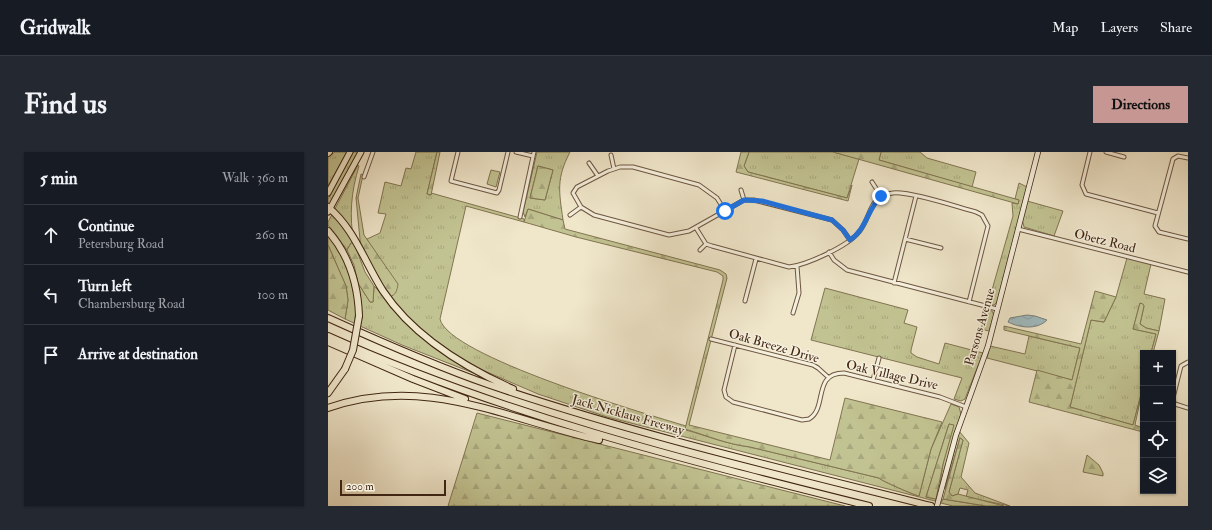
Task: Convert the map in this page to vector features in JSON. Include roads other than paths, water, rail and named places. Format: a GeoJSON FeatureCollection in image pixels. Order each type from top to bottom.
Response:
{"type":"FeatureCollection","features":[{"type":"Feature","properties":{"kind":"highway"},"geometry":{"type":"LineString","coordinates":[[329,209],[348,229],[384,292],[417,329],[445,351],[474,370],[548,404]]}},
{"type":"Feature","properties":{"kind":"highway"},"geometry":{"type":"LineString","coordinates":[[328,393],[344,369],[353,350],[359,316],[355,281],[344,253],[329,232]]}},
{"type":"Feature","properties":{"kind":"highway","name":"Jack Nicklaus Freeway"},"geometry":{"type":"LineString","coordinates":[[328,318],[442,367],[548,404],[624,427],[931,506]]}},
{"type":"Feature","properties":{"kind":"highway","name":"Jack Nicklaus Freeway"},"geometry":{"type":"LineString","coordinates":[[328,336],[413,373],[492,402],[570,427],[869,506]]}},
{"type":"Feature","properties":{"kind":"highway"},"geometry":{"type":"LineString","coordinates":[[328,342],[413,379],[475,403],[536,423]]}},
{"type":"Feature","properties":{"kind":"highway"},"geometry":{"type":"LineString","coordinates":[[328,408],[365,398],[399,395],[423,396],[458,401],[582,436],[660,452]]}},
{"type":"Feature","properties":{"kind":"main road"},"geometry":{"type":"LineString","coordinates":[[328,193],[350,152]]}},
{"type":"Feature","properties":{"kind":"main road"},"geometry":{"type":"LineString","coordinates":[[329,209],[361,152]]}},
{"type":"Feature","properties":{"kind":"street"},"geometry":{"type":"LineString","coordinates":[[364,177],[373,152]]}},
{"type":"Feature","properties":{"kind":"street"},"geometry":{"type":"LineString","coordinates":[[458,152],[451,181],[490,192],[498,192],[508,152]]}},
{"type":"Feature","properties":{"kind":"street"},"geometry":{"type":"LineString","coordinates":[[516,152],[533,154],[520,217]]}},
{"type":"Feature","properties":{"kind":"street","name":"Parsons Avenue"},"geometry":{"type":"LineString","coordinates":[[937,506],[956,435],[988,346],[1038,152]]}},
{"type":"Feature","properties":{"kind":"street"},"geometry":{"type":"LineString","coordinates":[[1090,152],[1082,181],[1084,192],[1090,196],[1158,213]]}},
{"type":"Feature","properties":{"kind":"street"},"geometry":{"type":"LineString","coordinates":[[1106,152],[1124,156]]}},
{"type":"Feature","properties":{"kind":"street"},"geometry":{"type":"LineString","coordinates":[[610,156],[614,168]]}},
{"type":"Feature","properties":{"kind":"street"},"geometry":{"type":"LineString","coordinates":[[1188,158],[1180,156],[1174,158],[1172,162],[1155,225],[1156,229],[1160,232],[1188,239]]}},
{"type":"Feature","properties":{"kind":"street"},"geometry":{"type":"LineString","coordinates":[[589,163],[598,176]]}},
{"type":"Feature","properties":{"kind":"street"},"geometry":{"type":"LineString","coordinates":[[725,211],[716,198],[699,185],[633,167],[614,168],[577,187],[573,195],[581,207],[601,218],[669,235],[676,235],[696,228],[744,200],[762,201],[832,220],[843,230],[850,240]]}},
{"type":"Feature","properties":{"kind":"street"},"geometry":{"type":"LineString","coordinates":[[872,182],[881,196]]}},
{"type":"Feature","properties":{"kind":"street"},"geometry":{"type":"LineString","coordinates":[[741,190],[744,200]]}},
{"type":"Feature","properties":{"kind":"street"},"geometry":{"type":"LineString","coordinates":[[696,228],[706,244],[756,259],[785,266],[797,266],[829,252],[859,234],[872,205],[881,196],[899,193],[976,212],[986,220],[987,233],[969,302]]}},
{"type":"Feature","properties":{"kind":"street"},"geometry":{"type":"LineString","coordinates":[[894,283],[916,196]]}},
{"type":"Feature","properties":{"kind":"street"},"geometry":{"type":"LineString","coordinates":[[570,215],[581,207]]}},
{"type":"Feature","properties":{"kind":"street","name":"Obetz Road"},"geometry":{"type":"LineString","coordinates":[[1018,228],[1188,272]]}},
{"type":"Feature","properties":{"kind":"street"},"geometry":{"type":"LineString","coordinates":[[905,239],[941,248]]}},
{"type":"Feature","properties":{"kind":"street"},"geometry":{"type":"LineString","coordinates":[[700,250],[706,244]]}},
{"type":"Feature","properties":{"kind":"street"},"geometry":{"type":"LineString","coordinates":[[829,252],[834,260],[846,270],[997,309]]}},
{"type":"Feature","properties":{"kind":"street"},"geometry":{"type":"LineString","coordinates":[[745,301],[756,259]]}},
{"type":"Feature","properties":{"kind":"street"},"geometry":{"type":"LineString","coordinates":[[793,313],[798,293],[797,266]]}},
{"type":"Feature","properties":{"kind":"street","name":"Oak Breeze Drive"},"geometry":{"type":"LineString","coordinates":[[711,339],[813,365],[828,378]]}},
{"type":"Feature","properties":{"kind":"street","name":"Oak Village Drive"},"geometry":{"type":"LineString","coordinates":[[735,345],[724,387],[726,397],[733,402],[806,420],[812,418],[816,411],[824,384],[828,378],[834,374],[844,372],[940,397],[966,407]]}},
{"type":"Feature","properties":{"kind":"street"},"geometry":{"type":"LineString","coordinates":[[873,380],[879,358]]}},
{"type":"Feature","properties":{"kind":"street"},"geometry":{"type":"LineString","coordinates":[[1176,388],[1182,366],[1186,363]]}},
{"type":"Feature","properties":{"kind":"street"},"geometry":{"type":"LineString","coordinates":[[1176,404],[1188,408]]}},
{"type":"Feature","properties":{"kind":"water"},"geometry":{"type":"Polygon","coordinates":[[[1027,315],[1047,320],[1033,327],[1018,326],[1008,322],[1010,318],[1027,315]]]}}]}
